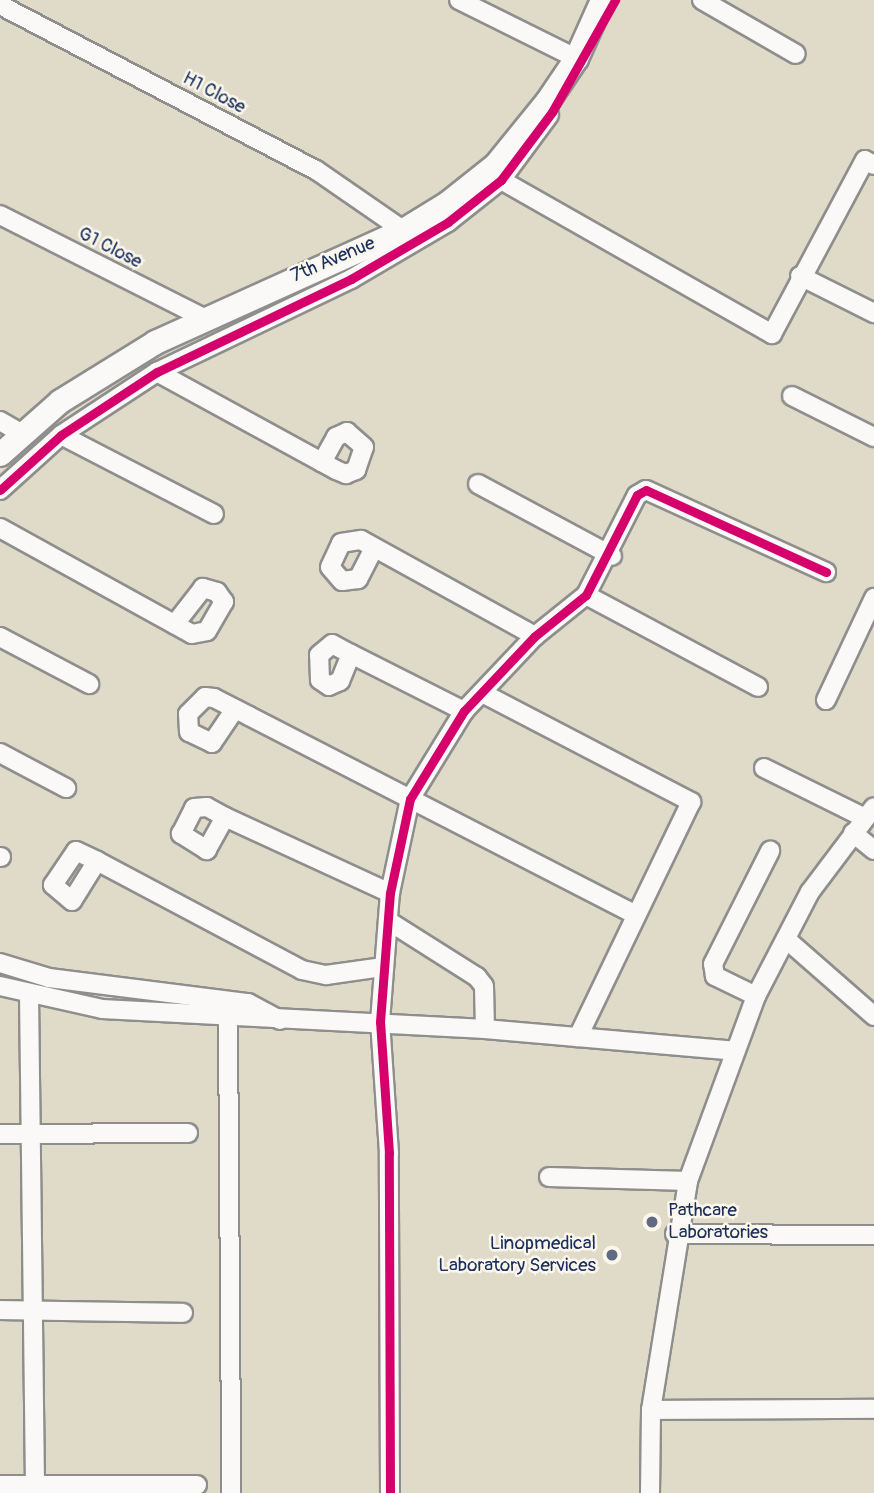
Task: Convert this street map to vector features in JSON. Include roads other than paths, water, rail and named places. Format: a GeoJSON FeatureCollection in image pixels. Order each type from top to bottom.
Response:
{"type":"FeatureCollection","features":[{"type":"Feature","properties":{"kind":"main road","name":"7th Avenue"},"geometry":{"type":"LineString","coordinates":[[0,454],[21,433],[79,389],[202,317],[403,230],[495,165],[576,58],[602,0]]}},
{"type":"Feature","properties":{"kind":"street"},"geometry":{"type":"LineString","coordinates":[[459,0],[576,58]]}},
{"type":"Feature","properties":{"kind":"street"},"geometry":{"type":"LineString","coordinates":[[0,490],[61,435],[157,372],[410,247],[500,180],[552,112],[615,0]]}},
{"type":"Feature","properties":{"kind":"street"},"geometry":{"type":"LineString","coordinates":[[702,0],[796,54]]}},
{"type":"Feature","properties":{"kind":"street","name":"H1 Close"},"geometry":{"type":"LineString","coordinates":[[0,5],[316,170],[403,230]]}},
{"type":"Feature","properties":{"kind":"street"},"geometry":{"type":"LineString","coordinates":[[500,180],[772,334],[800,276],[865,160],[874,165]]}},
{"type":"Feature","properties":{"kind":"street","name":"G1 Close"},"geometry":{"type":"LineString","coordinates":[[0,215],[202,317]]}},
{"type":"Feature","properties":{"kind":"street"},"geometry":{"type":"LineString","coordinates":[[800,276],[874,313]]}},
{"type":"Feature","properties":{"kind":"street"},"geometry":{"type":"LineString","coordinates":[[157,372],[322,462]]}},
{"type":"Feature","properties":{"kind":"street"},"geometry":{"type":"LineString","coordinates":[[792,396],[874,437]]}},
{"type":"Feature","properties":{"kind":"street"},"geometry":{"type":"LineString","coordinates":[[0,421],[21,433]]}},
{"type":"Feature","properties":{"kind":"street"},"geometry":{"type":"LineString","coordinates":[[61,435],[214,514]]}},
{"type":"Feature","properties":{"kind":"street"},"geometry":{"type":"LineString","coordinates":[[478,484],[612,556]]}},
{"type":"Feature","properties":{"kind":"street"},"geometry":{"type":"LineString","coordinates":[[390,1493],[389,1166],[380,1022],[383,967],[390,922],[390,893],[410,799],[464,711],[535,636],[586,595],[612,556],[637,495],[646,490],[826,572]]}},
{"type":"Feature","properties":{"kind":"street"},"geometry":{"type":"LineString","coordinates":[[0,528],[175,624]]}},
{"type":"Feature","properties":{"kind":"street"},"geometry":{"type":"LineString","coordinates":[[374,548],[535,636]]}},
{"type":"Feature","properties":{"kind":"street"},"geometry":{"type":"LineString","coordinates":[[586,595],[758,687]]}},
{"type":"Feature","properties":{"kind":"street"},"geometry":{"type":"LineString","coordinates":[[826,700],[874,598]]}},
{"type":"Feature","properties":{"kind":"street"},"geometry":{"type":"LineString","coordinates":[[0,636],[89,684]]}},
{"type":"Feature","properties":{"kind":"street"},"geometry":{"type":"LineString","coordinates":[[351,654],[464,711]]}},
{"type":"Feature","properties":{"kind":"street"},"geometry":{"type":"LineString","coordinates":[[482,692],[691,802],[633,913],[578,1037]]}},
{"type":"Feature","properties":{"kind":"street"},"geometry":{"type":"LineString","coordinates":[[235,709],[633,913]]}},
{"type":"Feature","properties":{"kind":"street"},"geometry":{"type":"LineString","coordinates":[[0,753],[66,788]]}},
{"type":"Feature","properties":{"kind":"street"},"geometry":{"type":"LineString","coordinates":[[650,1493],[651,1410],[675,1234],[688,1181],[756,996],[810,892],[869,812],[764,768]]}},
{"type":"Feature","properties":{"kind":"street"},"geometry":{"type":"LineString","coordinates":[[225,817],[390,893]]}},
{"type":"Feature","properties":{"kind":"street"},"geometry":{"type":"LineString","coordinates":[[853,833],[874,850]]}},
{"type":"Feature","properties":{"kind":"street"},"geometry":{"type":"LineString","coordinates":[[756,996],[715,976],[713,964],[770,851]]}},
{"type":"Feature","properties":{"kind":"street"},"geometry":{"type":"LineString","coordinates":[[97,862],[302,970],[326,975],[383,967]]}},
{"type":"Feature","properties":{"kind":"street"},"geometry":{"type":"LineString","coordinates":[[390,922],[478,977],[484,986],[485,1029]]}},
{"type":"Feature","properties":{"kind":"street"},"geometry":{"type":"LineString","coordinates":[[786,939],[874,1016]]}},
{"type":"Feature","properties":{"kind":"street"},"geometry":{"type":"LineString","coordinates":[[0,962],[61,979],[248,1003],[279,1020]]}},
{"type":"Feature","properties":{"kind":"street"},"geometry":{"type":"LineString","coordinates":[[0,986],[102,1009],[228,1020],[380,1022],[734,1051]]}},
{"type":"Feature","properties":{"kind":"street"},"geometry":{"type":"LineString","coordinates":[[29,993],[29,1310],[35,1486]]}},
{"type":"Feature","properties":{"kind":"street"},"geometry":{"type":"LineString","coordinates":[[228,1020],[231,1493]]}},
{"type":"Feature","properties":{"kind":"street"},"geometry":{"type":"LineString","coordinates":[[0,1134],[188,1133]]}},
{"type":"Feature","properties":{"kind":"street"},"geometry":{"type":"LineString","coordinates":[[550,1177],[688,1181]]}},
{"type":"Feature","properties":{"kind":"street"},"geometry":{"type":"LineString","coordinates":[[675,1234],[874,1235]]}},
{"type":"Feature","properties":{"kind":"street"},"geometry":{"type":"LineString","coordinates":[[0,1310],[183,1313]]}},
{"type":"Feature","properties":{"kind":"street"},"geometry":{"type":"LineString","coordinates":[[651,1410],[874,1409]]}},
{"type":"Feature","properties":{"kind":"street"},"geometry":{"type":"LineString","coordinates":[[0,1485],[197,1485]]}},
{"type":"Feature","properties":{"kind":"place","name":"Pathcare Laboratories"},"geometry":{"type":"Point","coordinates":[652,1222]}},
{"type":"Feature","properties":{"kind":"place","name":"Linopmedical Laboratory Services"},"geometry":{"type":"Point","coordinates":[612,1255]}}]}
